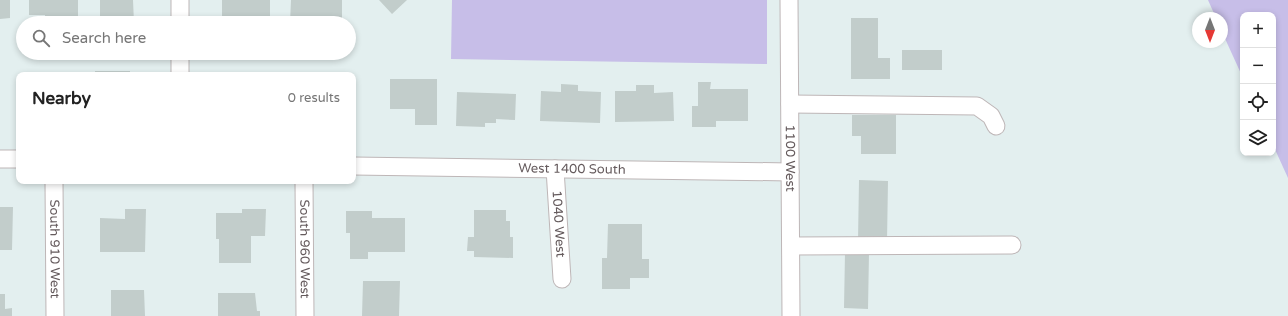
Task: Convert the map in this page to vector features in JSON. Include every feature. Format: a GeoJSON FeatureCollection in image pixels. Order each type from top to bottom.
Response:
{"type":"FeatureCollection","features":[{"type":"Feature","properties":{"kind":"street"},"geometry":{"type":"LineString","coordinates":[[180,0],[180,16]]}},
{"type":"Feature","properties":{"kind":"street","name":"1100 West"},"geometry":{"type":"LineString","coordinates":[[789,0],[791,316]]}},
{"type":"Feature","properties":{"kind":"street"},"geometry":{"type":"LineString","coordinates":[[180,60],[180,72]]}},
{"type":"Feature","properties":{"kind":"street"},"geometry":{"type":"LineString","coordinates":[[790,104],[977,106],[991,116],[996,126]]}},
{"type":"Feature","properties":{"kind":"street"},"geometry":{"type":"LineString","coordinates":[[0,159],[16,159]]}},
{"type":"Feature","properties":{"kind":"street","name":"West 1400 South"},"geometry":{"type":"LineString","coordinates":[[356,166],[790,172]]}},
{"type":"Feature","properties":{"kind":"street","name":"1040 West"},"geometry":{"type":"LineString","coordinates":[[555,169],[562,279]]}},
{"type":"Feature","properties":{"kind":"street","name":"South 910 West"},"geometry":{"type":"LineString","coordinates":[[54,184],[55,316]]}},
{"type":"Feature","properties":{"kind":"street","name":"South 960 West"},"geometry":{"type":"LineString","coordinates":[[304,184],[305,316]]}},
{"type":"Feature","properties":{"kind":"street"},"geometry":{"type":"LineString","coordinates":[[791,246],[1012,245]]}},
{"type":"Feature","properties":{"kind":"shaded area"},"geometry":{"type":"Polygon","coordinates":[[[452,0],[767,0],[767,64],[451,59],[452,0]]]}},
{"type":"Feature","properties":{"kind":"shaded area"},"geometry":{"type":"Polygon","coordinates":[[[1208,0],[1288,0],[1288,178],[1276,152],[1276,12],[1240,12],[1240,71],[1228,45],[1228,12],[1213,12],[1208,0]]]}},
{"type":"Feature","properties":{"kind":"building"},"geometry":{"type":"Polygon","coordinates":[[[0,0],[10,0],[10,18],[0,19],[0,0]]]}},
{"type":"Feature","properties":{"kind":"building"},"geometry":{"type":"Polygon","coordinates":[[[29,0],[78,0],[78,16],[29,15],[29,0]]]}},
{"type":"Feature","properties":{"kind":"building"},"geometry":{"type":"Polygon","coordinates":[[[100,0],[133,0],[134,16],[100,16],[100,0]]]}},
{"type":"Feature","properties":{"kind":"building"},"geometry":{"type":"Polygon","coordinates":[[[222,0],[270,0],[270,16],[222,16],[222,0]]]}},
{"type":"Feature","properties":{"kind":"building"},"geometry":{"type":"Polygon","coordinates":[[[291,0],[342,0],[342,16],[290,16],[291,0]]]}},
{"type":"Feature","properties":{"kind":"building"},"geometry":{"type":"Polygon","coordinates":[[[379,0],[407,0],[392,14],[379,0]]]}},
{"type":"Feature","properties":{"kind":"building"},"geometry":{"type":"Polygon","coordinates":[[[851,18],[878,18],[878,58],[890,58],[890,79],[851,79],[851,18]]]}},
{"type":"Feature","properties":{"kind":"building"},"geometry":{"type":"Polygon","coordinates":[[[902,50],[942,50],[942,70],[902,70],[902,50]]]}},
{"type":"Feature","properties":{"kind":"building"},"geometry":{"type":"Polygon","coordinates":[[[95,71],[130,71],[130,72],[95,71]]]}},
{"type":"Feature","properties":{"kind":"building"},"geometry":{"type":"Polygon","coordinates":[[[390,79],[437,79],[437,125],[415,125],[415,109],[390,109],[390,79]]]}},
{"type":"Feature","properties":{"kind":"building"},"geometry":{"type":"Polygon","coordinates":[[[698,82],[711,82],[710,89],[748,89],[748,121],[716,121],[716,127],[692,127],[692,106],[698,106],[698,82]]]}},
{"type":"Feature","properties":{"kind":"building"},"geometry":{"type":"Polygon","coordinates":[[[561,84],[578,85],[578,91],[601,92],[600,123],[540,121],[541,91],[561,92],[561,84]]]}},
{"type":"Feature","properties":{"kind":"building"},"geometry":{"type":"Polygon","coordinates":[[[636,85],[654,85],[654,93],[673,92],[674,121],[615,122],[615,91],[636,91],[636,85]]]}},
{"type":"Feature","properties":{"kind":"building"},"geometry":{"type":"Polygon","coordinates":[[[457,92],[516,94],[515,120],[496,119],[496,123],[485,123],[485,127],[456,126],[457,92]]]}},
{"type":"Feature","properties":{"kind":"building"},"geometry":{"type":"Polygon","coordinates":[[[852,115],[896,115],[896,154],[861,154],[861,136],[852,136],[852,115]]]}},
{"type":"Feature","properties":{"kind":"building"},"geometry":{"type":"Polygon","coordinates":[[[859,180],[888,181],[887,241],[858,241],[859,180]]]}},
{"type":"Feature","properties":{"kind":"building"},"geometry":{"type":"Polygon","coordinates":[[[0,207],[13,207],[12,250],[0,250],[0,207]]]}},
{"type":"Feature","properties":{"kind":"building"},"geometry":{"type":"Polygon","coordinates":[[[125,209],[146,209],[145,252],[100,252],[100,218],[125,219],[125,209]]]}},
{"type":"Feature","properties":{"kind":"building"},"geometry":{"type":"Polygon","coordinates":[[[242,209],[266,209],[265,236],[251,236],[251,263],[219,263],[219,239],[216,239],[216,213],[242,213],[242,209]]]}},
{"type":"Feature","properties":{"kind":"building"},"geometry":{"type":"Polygon","coordinates":[[[474,210],[506,210],[506,221],[510,221],[510,237],[513,237],[513,258],[474,257],[474,251],[467,251],[468,237],[474,237],[474,210]]]}},
{"type":"Feature","properties":{"kind":"building"},"geometry":{"type":"Polygon","coordinates":[[[346,211],[372,211],[372,218],[405,218],[405,252],[368,252],[368,259],[350,259],[350,233],[346,233],[346,211]]]}},
{"type":"Feature","properties":{"kind":"building"},"geometry":{"type":"Polygon","coordinates":[[[608,224],[642,224],[642,259],[649,259],[649,278],[630,278],[630,289],[602,289],[602,258],[607,258],[608,224]]]}},
{"type":"Feature","properties":{"kind":"building"},"geometry":{"type":"Polygon","coordinates":[[[845,253],[869,253],[868,309],[844,308],[845,253]]]}},
{"type":"Feature","properties":{"kind":"building"},"geometry":{"type":"Polygon","coordinates":[[[363,281],[400,281],[399,316],[362,316],[363,281]]]}},
{"type":"Feature","properties":{"kind":"building"},"geometry":{"type":"Polygon","coordinates":[[[111,290],[144,290],[145,316],[111,316],[111,290]]]}},
{"type":"Feature","properties":{"kind":"building"},"geometry":{"type":"Polygon","coordinates":[[[218,293],[255,293],[257,311],[260,311],[260,316],[218,316],[218,293]]]}},
{"type":"Feature","properties":{"kind":"building"},"geometry":{"type":"Polygon","coordinates":[[[0,294],[5,294],[5,309],[12,308],[12,316],[0,316],[0,294]]]}}]}
